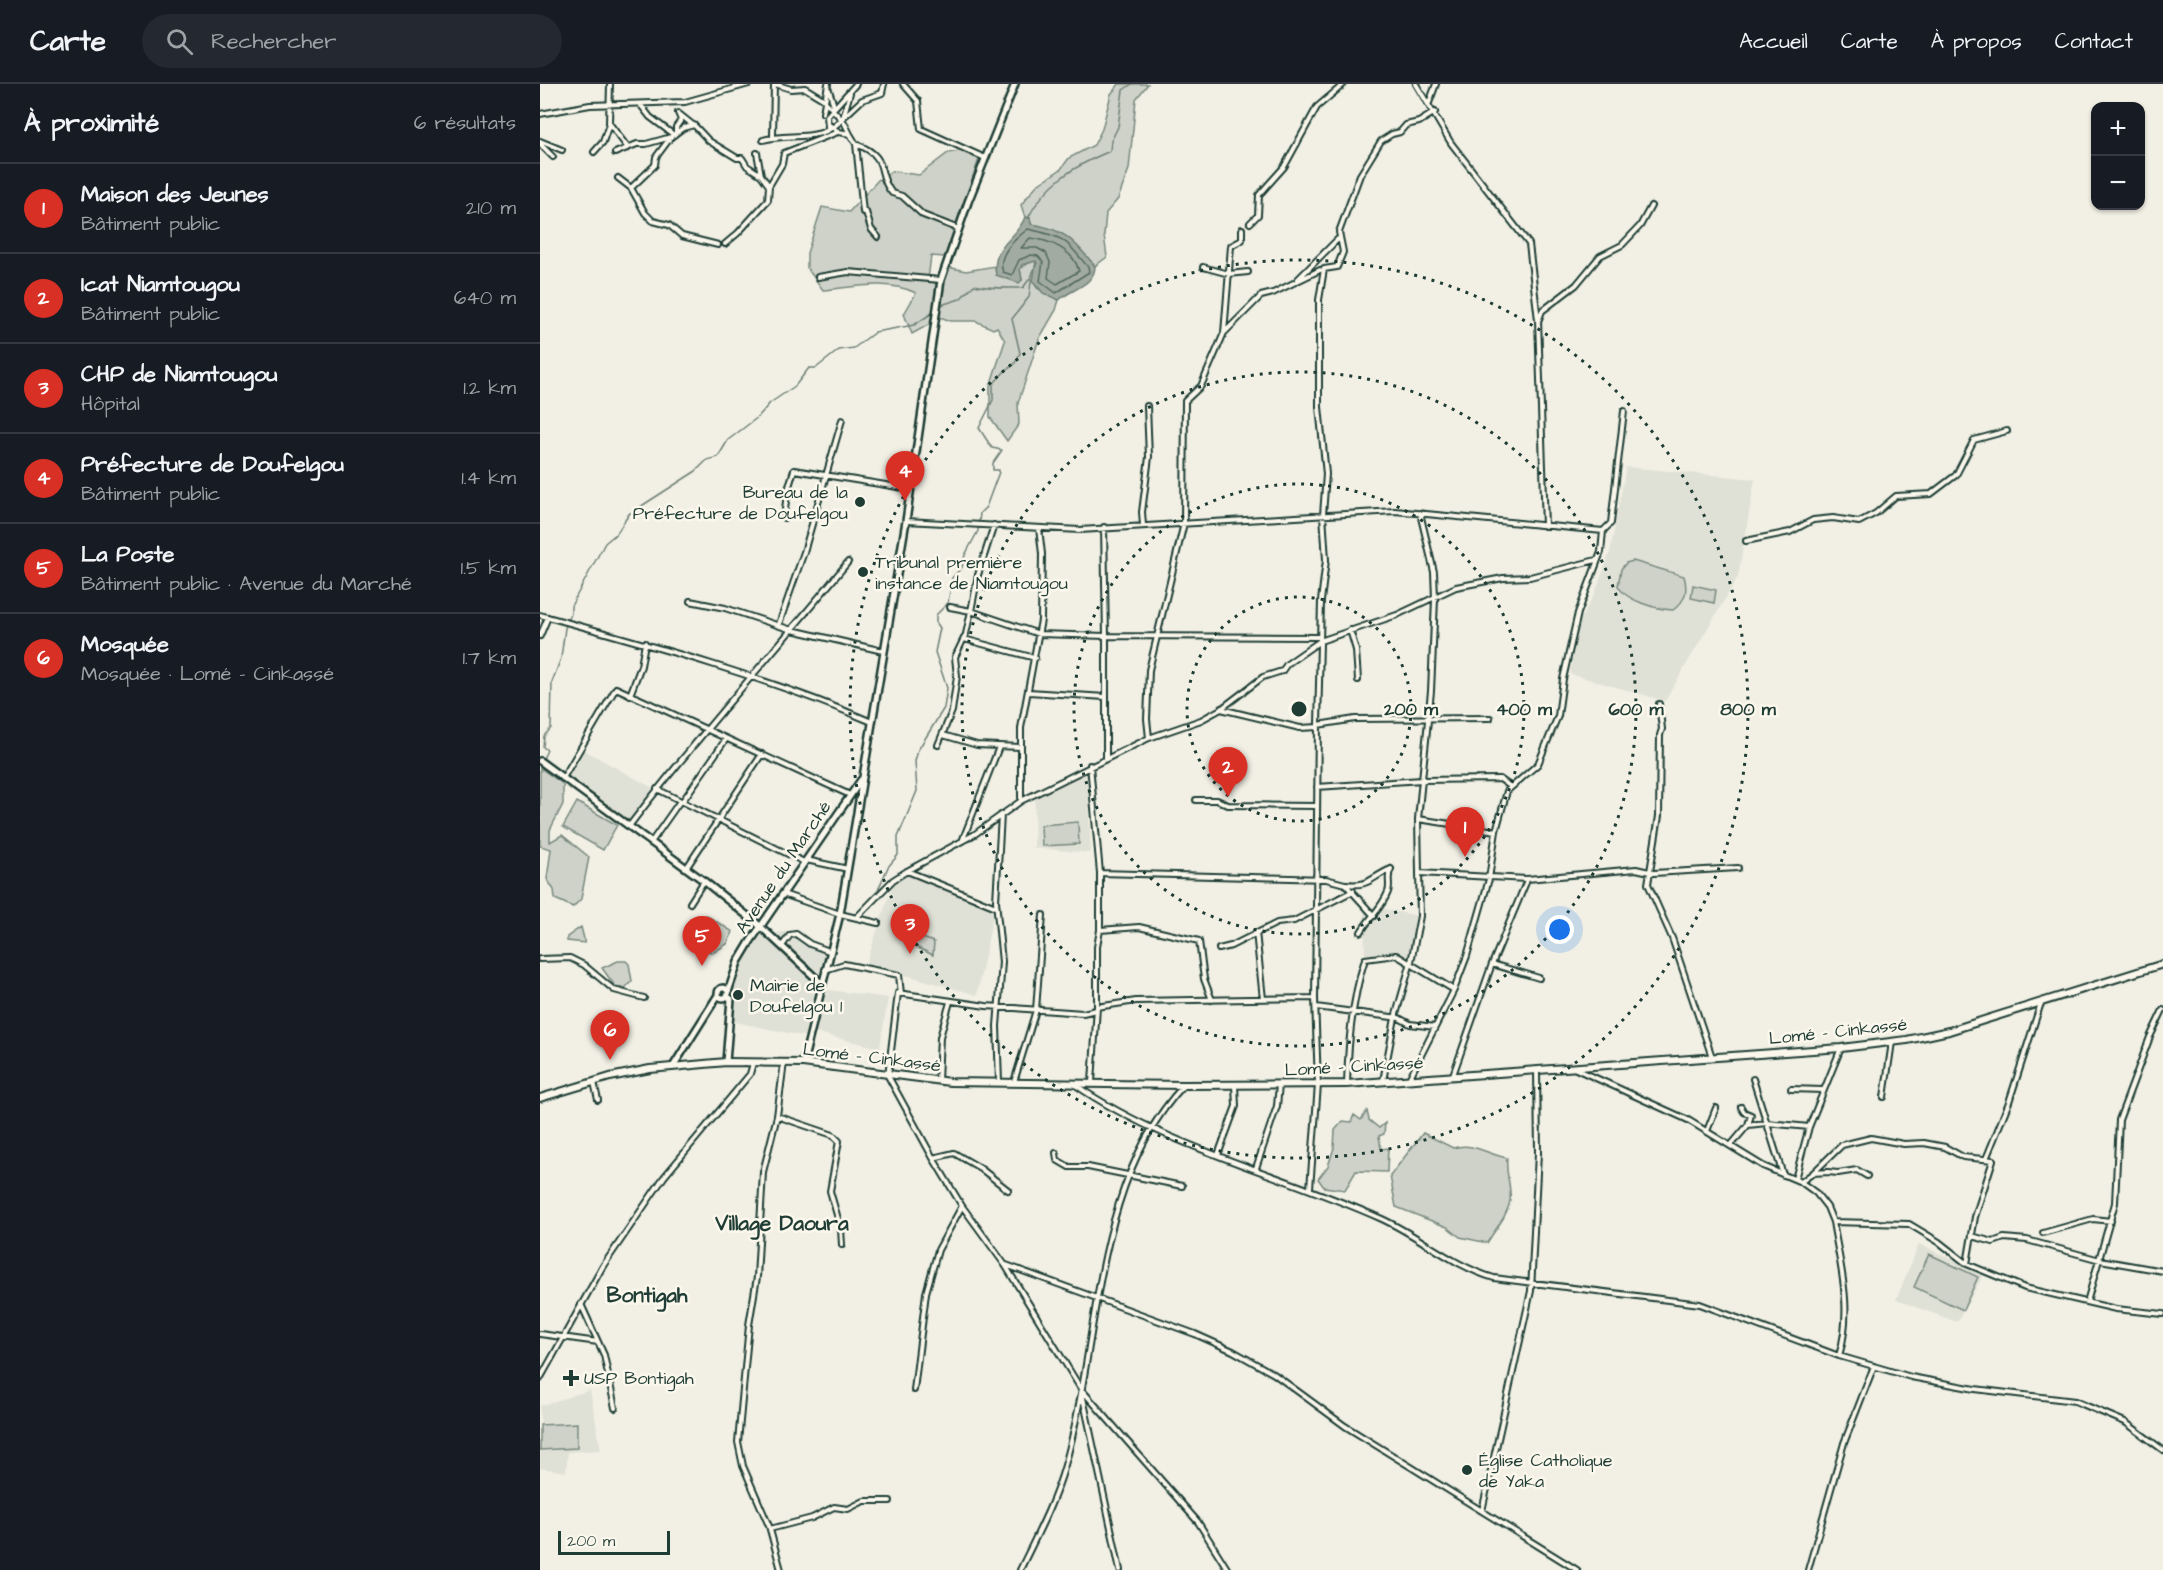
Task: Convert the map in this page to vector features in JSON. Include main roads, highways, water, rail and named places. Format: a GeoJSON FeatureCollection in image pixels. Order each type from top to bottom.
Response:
{"type":"FeatureCollection","features":[{"type":"Feature","properties":{"kind":"highway","name":"Lomé - Cinkassé"},"geometry":{"type":"LineString","coordinates":[[540,1098],[594,1082],[674,1065],[726,1062],[803,1063],[938,1081],[1318,1085],[1841,1048],[1892,1042],[1948,1031],[2163,964]]}},
{"type":"Feature","properties":{"kind":"main road"},"geometry":{"type":"LineString","coordinates":[[803,1063],[821,983],[840,914],[848,869],[906,521],[941,280],[985,158],[1015,84]]}},
{"type":"Feature","properties":{"kind":"main road"},"geometry":{"type":"LineString","coordinates":[[542,763],[704,880],[760,926],[821,983]]}},
{"type":"Feature","properties":{"kind":"main road","name":"Avenue du Marché"},"geometry":{"type":"LineString","coordinates":[[718,995],[760,926],[862,779]]}},
{"type":"Feature","properties":{"kind":"main road","name":"Avenue du Marché"},"geometry":{"type":"LineString","coordinates":[[726,1062],[731,999],[728,994],[733,973]]}},
{"type":"Feature","properties":{"kind":"main road"},"geometry":{"type":"LineString","coordinates":[[674,1065],[718,995],[722,999],[728,994],[721,988]]}},
{"type":"Feature","properties":{"kind":"water"},"geometry":{"type":"Polygon","coordinates":[[[1025,217],[1030,218],[1031,224],[1061,233],[1081,250],[1095,266],[1091,278],[1059,300],[1043,293],[1033,281],[1036,261],[1022,265],[1020,269],[1022,280],[1019,283],[996,275],[997,256],[1025,217]]]}},
{"type":"Feature","properties":{"kind":"waterway"},"geometry":{"type":"LineString","coordinates":[[1028,218],[1052,185],[1073,170],[1110,151],[1111,141],[1118,127],[1123,90],[1132,84]]}},
{"type":"Feature","properties":{"kind":"waterway"},"geometry":{"type":"LineString","coordinates":[[878,890],[888,867],[898,855],[898,837],[917,791],[915,761],[918,750],[944,708],[947,688],[935,652],[940,628],[936,622],[936,615],[948,603],[952,578],[962,567],[965,555],[978,531],[980,513],[986,507],[999,472],[999,470],[993,470],[993,463],[1002,450],[992,448],[979,428],[993,400],[993,384],[1014,365],[1020,353],[1012,319],[1029,297],[1032,274],[1037,263]]}},
{"type":"Feature","properties":{"kind":"waterway"},"geometry":{"type":"LineString","coordinates":[[941,305],[960,299],[974,285],[992,288],[1023,288],[1030,278]]}},
{"type":"Feature","properties":{"kind":"waterway"},"geometry":{"type":"LineString","coordinates":[[542,761],[547,750],[543,747],[544,736],[551,728],[552,682],[561,658],[571,606],[605,543],[617,533],[629,514],[696,471],[707,460],[718,457],[728,440],[758,417],[770,403],[795,386],[809,368],[816,368],[839,350],[854,348],[875,332],[914,325],[934,312],[936,306]]}},
{"type":"Feature","properties":{"kind":"place","name":"Préfecture de Doufelgou"},"geometry":{"type":"Point","coordinates":[905,501]}},
{"type":"Feature","properties":{"kind":"place","name":"Bureau de la Préfecture de Doufelgou"},"geometry":{"type":"Point","coordinates":[860,502]}},
{"type":"Feature","properties":{"kind":"place","name":"Tribunal première instance de Niamtougou"},"geometry":{"type":"Point","coordinates":[863,572]}},
{"type":"Feature","properties":{"kind":"place","name":"Icat Niamtougou"},"geometry":{"type":"Point","coordinates":[1228,797]}},
{"type":"Feature","properties":{"kind":"place","name":"Maison des Jeunes"},"geometry":{"type":"Point","coordinates":[1465,857]}},
{"type":"Feature","properties":{"kind":"place","name":"CHP de Niamtougou"},"geometry":{"type":"Point","coordinates":[910,954]}},
{"type":"Feature","properties":{"kind":"place","name":"La Poste"},"geometry":{"type":"Point","coordinates":[702,966]}},
{"type":"Feature","properties":{"kind":"place","name":"Mairie de Doufelgou 1"},"geometry":{"type":"Point","coordinates":[738,995]}},
{"type":"Feature","properties":{"kind":"place","name":"Mosquée"},"geometry":{"type":"Point","coordinates":[610,1060]}},
{"type":"Feature","properties":{"kind":"place","name":"USP Bontigah"},"geometry":{"type":"Point","coordinates":[571,1378]}},
{"type":"Feature","properties":{"kind":"place","name":"Église Catholique de Yaka"},"geometry":{"type":"Point","coordinates":[1467,1470]}},
{"type":"Feature","properties":{"kind":"district","name":"Village Daoura"},"geometry":{"type":"Point","coordinates":[782,1223]}},
{"type":"Feature","properties":{"kind":"district","name":"Bontigah"},"geometry":{"type":"Point","coordinates":[647,1295]}}]}
